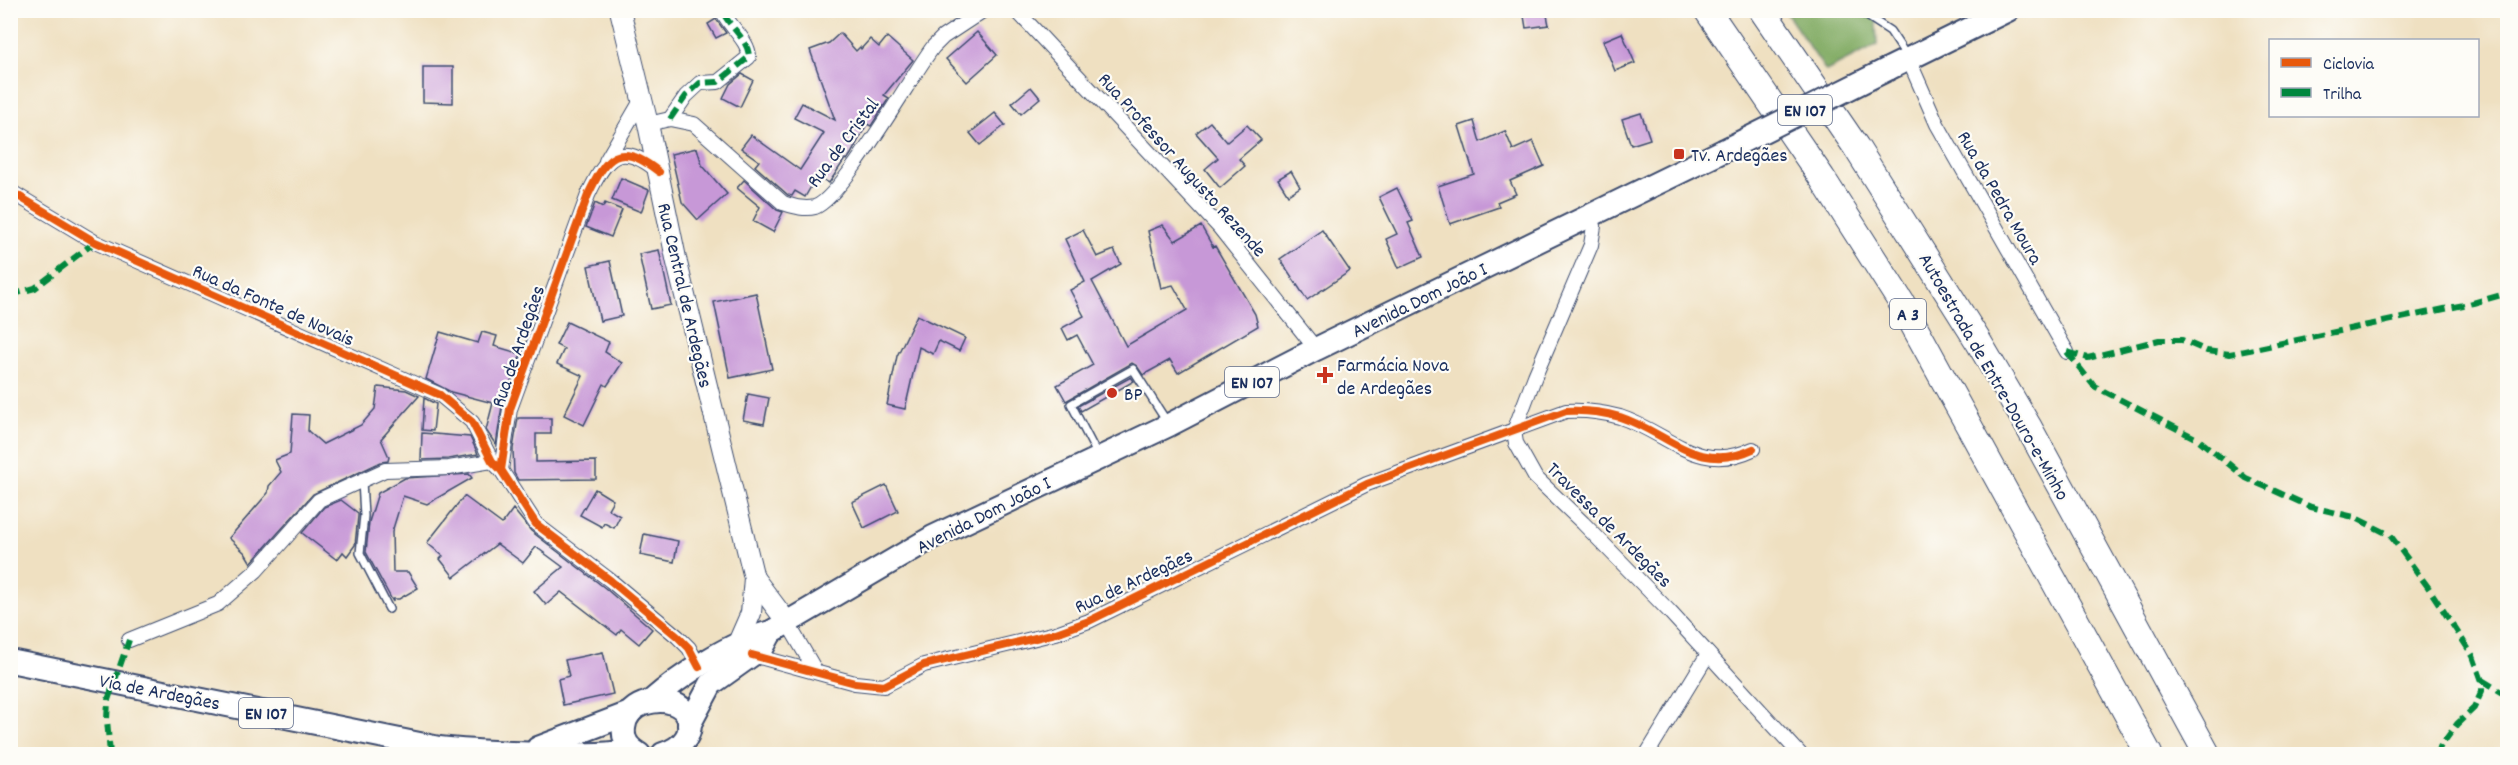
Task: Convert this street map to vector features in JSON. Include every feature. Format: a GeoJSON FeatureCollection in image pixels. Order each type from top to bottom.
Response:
{"type":"FeatureCollection","features":[{"type":"Feature","properties":{"kind":"highway","name":"A 3"},"geometry":{"type":"LineString","coordinates":[[1707,10],[1803,148],[1901,302],[2149,754]]}},
{"type":"Feature","properties":{"kind":"highway","name":"Autoestrada de Entre-Douro-e-Minho"},"geometry":{"type":"LineString","coordinates":[[1762,10],[1856,147],[1978,341],[2028,426],[2207,754]]}},
{"type":"Feature","properties":{"kind":"main road","name":"Avenida Dom João I"},"geometry":{"type":"LineString","coordinates":[[650,702],[674,682],[699,667],[744,650],[763,647],[779,627],[933,537],[1169,425],[1316,349],[2008,10]]}},
{"type":"Feature","properties":{"kind":"main road","name":"Avenida Dom João I"},"geometry":{"type":"LineString","coordinates":[[689,738],[711,684],[744,650]]}},
{"type":"Feature","properties":{"kind":"main road","name":"Via de Ardegães"},"geometry":{"type":"LineString","coordinates":[[10,661],[439,748],[481,753],[636,752]]}},
{"type":"Feature","properties":{"kind":"main road"},"geometry":{"type":"LineString","coordinates":[[650,702],[672,701],[680,706],[687,715],[689,738]]}},
{"type":"Feature","properties":{"kind":"main road","name":"EN 107"},"geometry":{"type":"LineString","coordinates":[[636,752],[626,742],[623,732],[625,722],[630,713],[650,702]]}},
{"type":"Feature","properties":{"kind":"main road","name":"Via de Ardegães"},"geometry":{"type":"LineString","coordinates":[[523,753],[630,713]]}},
{"type":"Feature","properties":{"kind":"main road","name":"EN 107"},"geometry":{"type":"LineString","coordinates":[[663,754],[674,751],[689,738]]}},
{"type":"Feature","properties":{"kind":"street","name":"Rua Central de Ardegães"},"geometry":{"type":"LineString","coordinates":[[620,10],[648,124],[677,263],[754,578],[779,627]]}},
{"type":"Feature","properties":{"kind":"street"},"geometry":{"type":"LineString","coordinates":[[670,119],[686,96],[700,83],[718,82],[749,57],[748,47],[730,26],[722,10]]}},
{"type":"Feature","properties":{"kind":"street","name":"Rua de Cristal"},"geometry":{"type":"LineString","coordinates":[[648,124],[670,119],[684,120],[694,124],[783,203],[800,208],[816,207],[834,189],[866,148],[933,47],[943,37],[984,10]]}},
{"type":"Feature","properties":{"kind":"street","name":"Rua Professor Augusto Rezende"},"geometry":{"type":"LineString","coordinates":[[1016,10],[1220,227],[1316,349]]}},
{"type":"Feature","properties":{"kind":"street","name":"Rua da Pedra Moura"},"geometry":{"type":"LineString","coordinates":[[1908,58],[1937,124],[2067,352]]}},
{"type":"Feature","properties":{"kind":"street","name":"Rua de Ardegães"},"geometry":{"type":"LineString","coordinates":[[496,465],[510,409],[588,195],[611,158],[642,99]]}},
{"type":"Feature","properties":{"kind":"street"},"geometry":{"type":"LineString","coordinates":[[611,158],[638,158],[658,172]]}},
{"type":"Feature","properties":{"kind":"street","name":"Rua da Fonte de Novais"},"geometry":{"type":"LineString","coordinates":[[10,191],[95,242],[440,395],[472,422],[496,465]]}},
{"type":"Feature","properties":{"kind":"street"},"geometry":{"type":"LineString","coordinates":[[1514,431],[1591,245],[1594,226],[1591,216]]}},
{"type":"Feature","properties":{"kind":"street","name":"Rua de Ardegães"},"geometry":{"type":"LineString","coordinates":[[744,650],[855,683],[884,686],[924,665],[1056,633],[1126,603],[1367,484],[1514,431],[1543,417],[1566,411],[1589,410],[1622,418],[1686,451],[1702,456],[1738,456],[1753,449]]}},
{"type":"Feature","properties":{"kind":"street","name":"Travessa de Ardegães"},"geometry":{"type":"LineString","coordinates":[[1514,431],[1521,455],[1534,477],[1583,523],[1800,754]]}},
{"type":"Feature","properties":{"kind":"street"},"geometry":{"type":"LineString","coordinates":[[129,640],[218,604],[256,571],[320,500],[385,470],[496,465],[536,524],[611,581],[678,637],[689,648],[699,667]]}},
{"type":"Feature","properties":{"kind":"street","name":"Rua Central de Ardegães"},"geometry":{"type":"LineString","coordinates":[[744,650],[751,613],[754,578]]}},
{"type":"Feature","properties":{"kind":"street"},"geometry":{"type":"LineString","coordinates":[[779,627],[815,670]]}},
{"type":"Feature","properties":{"kind":"street"},"geometry":{"type":"LineString","coordinates":[[1647,754],[1708,654]]}},
{"type":"Feature","properties":{"kind":"lane"},"geometry":{"type":"LineString","coordinates":[[1858,10],[1890,31],[1908,58]]}},
{"type":"Feature","properties":{"kind":"lane"},"geometry":{"type":"LineString","coordinates":[[1098,457],[1071,404],[1133,369],[1169,425]]}},
{"type":"Feature","properties":{"kind":"lane"},"geometry":{"type":"LineString","coordinates":[[362,481],[364,516],[360,553],[389,609]]}},
{"type":"Feature","properties":{"kind":"green space"},"geometry":{"type":"Polygon","coordinates":[[[1785,11],[1884,11],[1876,22],[1877,45],[1826,71],[1785,11]]]}},
{"type":"Feature","properties":{"kind":"building"},"geometry":{"type":"Polygon","coordinates":[[[1523,10],[1546,10],[1549,25],[1526,28],[1523,10]]]}},
{"type":"Feature","properties":{"kind":"building"},"geometry":{"type":"Polygon","coordinates":[[[716,19],[726,33],[716,38],[708,24],[716,19]]]}},
{"type":"Feature","properties":{"kind":"building"},"geometry":{"type":"Polygon","coordinates":[[[977,32],[997,55],[967,82],[946,59],[977,32]]]}},
{"type":"Feature","properties":{"kind":"building"},"geometry":{"type":"Polygon","coordinates":[[[840,33],[856,51],[870,39],[879,47],[887,37],[913,60],[884,95],[889,98],[871,126],[867,124],[851,154],[829,183],[817,176],[805,197],[795,191],[792,196],[788,195],[755,166],[759,161],[741,148],[751,135],[800,170],[824,133],[794,118],[802,103],[835,120],[810,50],[829,43],[840,33]]]}},
{"type":"Feature","properties":{"kind":"building"},"geometry":{"type":"Polygon","coordinates":[[[1622,33],[1635,63],[1615,71],[1603,41],[1622,33]]]}},
{"type":"Feature","properties":{"kind":"building"},"geometry":{"type":"Polygon","coordinates":[[[423,67],[453,67],[453,103],[423,102],[423,67]]]}},
{"type":"Feature","properties":{"kind":"building"},"geometry":{"type":"Polygon","coordinates":[[[742,74],[753,80],[740,107],[723,98],[730,84],[742,74]]]}},
{"type":"Feature","properties":{"kind":"building"},"geometry":{"type":"Polygon","coordinates":[[[1031,87],[1040,98],[1021,114],[1012,103],[1031,87]]]}},
{"type":"Feature","properties":{"kind":"building"},"geometry":{"type":"Polygon","coordinates":[[[995,113],[1005,125],[980,145],[970,133],[995,113]]]}},
{"type":"Feature","properties":{"kind":"building"},"geometry":{"type":"Polygon","coordinates":[[[1641,113],[1650,139],[1631,145],[1622,119],[1641,113]]]}},
{"type":"Feature","properties":{"kind":"building"},"geometry":{"type":"Polygon","coordinates":[[[1474,121],[1480,142],[1505,131],[1513,150],[1533,141],[1544,166],[1510,181],[1516,194],[1497,202],[1499,207],[1450,224],[1438,186],[1474,174],[1459,126],[1474,121]]]}},
{"type":"Feature","properties":{"kind":"building"},"geometry":{"type":"Polygon","coordinates":[[[1210,122],[1227,142],[1247,125],[1261,140],[1239,159],[1245,166],[1220,188],[1205,169],[1218,158],[1196,133],[1210,122]]]}},
{"type":"Feature","properties":{"kind":"building"},"geometry":{"type":"Polygon","coordinates":[[[697,148],[702,165],[727,194],[698,220],[682,202],[671,154],[697,148]]]}},
{"type":"Feature","properties":{"kind":"building"},"geometry":{"type":"Polygon","coordinates":[[[1291,171],[1300,187],[1288,195],[1278,179],[1291,171]]]}},
{"type":"Feature","properties":{"kind":"building"},"geometry":{"type":"Polygon","coordinates":[[[621,178],[649,190],[641,212],[612,200],[621,178]]]}},
{"type":"Feature","properties":{"kind":"building"},"geometry":{"type":"Polygon","coordinates":[[[744,180],[777,210],[783,212],[773,232],[753,221],[760,207],[737,188],[744,180]]]}},
{"type":"Feature","properties":{"kind":"building"},"geometry":{"type":"Polygon","coordinates":[[[1397,188],[1413,221],[1408,223],[1423,257],[1399,268],[1386,239],[1397,234],[1379,197],[1397,188]]]}},
{"type":"Feature","properties":{"kind":"building"},"geometry":{"type":"Polygon","coordinates":[[[595,203],[603,207],[605,203],[622,210],[611,237],[586,227],[595,203]]]}},
{"type":"Feature","properties":{"kind":"building"},"geometry":{"type":"Polygon","coordinates":[[[1163,225],[1175,241],[1201,226],[1255,314],[1258,326],[1178,373],[1170,360],[1143,375],[1132,363],[1066,401],[1057,385],[1093,365],[1077,335],[1068,340],[1062,328],[1084,316],[1070,290],[1085,282],[1065,239],[1083,230],[1097,257],[1114,250],[1121,264],[1092,281],[1126,346],[1187,310],[1173,285],[1161,288],[1148,231],[1163,225]]]}},
{"type":"Feature","properties":{"kind":"building"},"geometry":{"type":"Polygon","coordinates":[[[1322,230],[1350,271],[1307,300],[1280,259],[1322,230]]]}},
{"type":"Feature","properties":{"kind":"building"},"geometry":{"type":"Polygon","coordinates":[[[659,250],[671,305],[651,309],[639,254],[659,250]]]}},
{"type":"Feature","properties":{"kind":"building"},"geometry":{"type":"Polygon","coordinates":[[[610,261],[622,316],[600,321],[588,266],[610,261]]]}},
{"type":"Feature","properties":{"kind":"building"},"geometry":{"type":"Polygon","coordinates":[[[756,293],[772,369],[730,378],[714,302],[756,293]]]}},
{"type":"Feature","properties":{"kind":"building"},"geometry":{"type":"Polygon","coordinates":[[[917,315],[965,338],[959,351],[939,341],[933,354],[919,347],[905,409],[887,405],[897,356],[917,315]]]}},
{"type":"Feature","properties":{"kind":"building"},"geometry":{"type":"Polygon","coordinates":[[[567,322],[609,342],[605,352],[622,363],[607,386],[604,384],[584,425],[564,415],[583,376],[557,364],[564,349],[556,345],[567,322]]]}},
{"type":"Feature","properties":{"kind":"building"},"geometry":{"type":"Polygon","coordinates":[[[440,332],[478,343],[482,332],[497,336],[494,346],[521,354],[502,406],[496,445],[486,430],[493,403],[451,392],[426,379],[440,332]]]}},
{"type":"Feature","properties":{"kind":"building"},"geometry":{"type":"Polygon","coordinates":[[[1131,377],[1134,381],[1081,411],[1078,406],[1131,377]]]}},
{"type":"Feature","properties":{"kind":"building"},"geometry":{"type":"Polygon","coordinates":[[[378,387],[406,390],[419,396],[381,439],[389,457],[388,461],[381,462],[313,494],[251,563],[245,553],[229,538],[268,493],[269,486],[281,472],[275,460],[290,454],[293,414],[309,415],[308,431],[323,444],[361,425],[375,409],[378,387]]]}},
{"type":"Feature","properties":{"kind":"building"},"geometry":{"type":"Polygon","coordinates":[[[748,394],[769,398],[764,424],[743,420],[748,394]]]}},
{"type":"Feature","properties":{"kind":"building"},"geometry":{"type":"Polygon","coordinates":[[[424,398],[436,404],[433,431],[422,430],[424,398]]]}},
{"type":"Feature","properties":{"kind":"building"},"geometry":{"type":"Polygon","coordinates":[[[518,418],[551,418],[551,434],[536,434],[536,462],[596,461],[596,479],[518,480],[514,473],[513,449],[518,418]]]}},
{"type":"Feature","properties":{"kind":"building"},"geometry":{"type":"Polygon","coordinates":[[[422,433],[470,437],[478,454],[448,459],[421,460],[422,433]]]}},
{"type":"Feature","properties":{"kind":"building"},"geometry":{"type":"Polygon","coordinates":[[[469,474],[472,478],[427,504],[403,496],[392,532],[393,572],[408,572],[418,588],[399,599],[393,599],[393,602],[366,552],[369,522],[378,493],[405,478],[469,474]]]}},
{"type":"Feature","properties":{"kind":"building"},"geometry":{"type":"Polygon","coordinates":[[[886,485],[898,511],[864,528],[852,502],[886,485]]]}},
{"type":"Feature","properties":{"kind":"building"},"geometry":{"type":"Polygon","coordinates":[[[595,489],[613,500],[608,509],[620,516],[614,528],[604,523],[602,527],[580,515],[595,489]]]}},
{"type":"Feature","properties":{"kind":"building"},"geometry":{"type":"Polygon","coordinates":[[[464,496],[502,524],[513,509],[531,531],[605,588],[652,629],[639,644],[621,629],[617,635],[561,592],[546,605],[534,591],[563,567],[536,547],[523,563],[497,544],[454,577],[440,559],[443,556],[427,543],[464,496]]]}},
{"type":"Feature","properties":{"kind":"building"},"geometry":{"type":"Polygon","coordinates":[[[341,500],[358,513],[358,516],[355,545],[347,556],[343,552],[337,560],[302,533],[324,507],[341,500]]]}},
{"type":"Feature","properties":{"kind":"building"},"geometry":{"type":"Polygon","coordinates":[[[644,534],[678,541],[674,562],[640,555],[644,534]]]}},
{"type":"Feature","properties":{"kind":"building"},"geometry":{"type":"Polygon","coordinates":[[[603,652],[613,694],[563,705],[558,679],[569,676],[565,660],[603,652]]]}},
{"type":"Feature","properties":{"kind":"marked path"},"geometry":{"type":"LineString","coordinates":[[670,119],[686,96],[700,83],[718,82],[749,57],[746,45],[722,10]]}},
{"type":"Feature","properties":{"kind":"marked path"},"geometry":{"type":"LineString","coordinates":[[10,295],[35,288],[95,242]]}},
{"type":"Feature","properties":{"kind":"marked path"},"geometry":{"type":"LineString","coordinates":[[2067,352],[2088,358],[2159,340],[2182,340],[2207,351],[2230,354],[2473,303],[2508,293]]}},
{"type":"Feature","properties":{"kind":"marked path"},"geometry":{"type":"LineString","coordinates":[[2067,352],[2094,386],[2199,440],[2246,478],[2311,507],[2354,517],[2390,535],[2428,587],[2473,656],[2482,681],[2482,691],[2474,708],[2457,724],[2435,754]]}},
{"type":"Feature","properties":{"kind":"marked path"},"geometry":{"type":"LineString","coordinates":[[110,754],[108,700],[129,640]]}},
{"type":"Feature","properties":{"kind":"marked path"},"geometry":{"type":"LineString","coordinates":[[2482,680],[2508,696]]}},
{"type":"Feature","properties":{"kind":"cycle path"},"geometry":{"type":"LineString","coordinates":[[659,172],[634,156],[615,157],[601,171],[588,195],[510,409],[501,470],[536,524],[611,581],[678,637],[689,648],[699,667]]}},
{"type":"Feature","properties":{"kind":"cycle path"},"geometry":{"type":"LineString","coordinates":[[10,191],[95,242],[440,395],[472,422],[492,461],[501,470]]}},
{"type":"Feature","properties":{"kind":"cycle path"},"geometry":{"type":"LineString","coordinates":[[752,655],[855,683],[884,686],[924,665],[1056,633],[1089,621],[1367,484],[1566,411],[1593,412],[1620,417],[1700,455],[1734,456],[1753,449]]}},
{"type":"Feature","properties":{"kind":"place","name":"Tv. Ardegães"},"geometry":{"type":"Point","coordinates":[1679,154]}},
{"type":"Feature","properties":{"kind":"place","name":"Farmácia Nova de Ardegães"},"geometry":{"type":"Point","coordinates":[1325,375]}},
{"type":"Feature","properties":{"kind":"place","name":"BP"},"geometry":{"type":"Point","coordinates":[1112,393]}}]}
